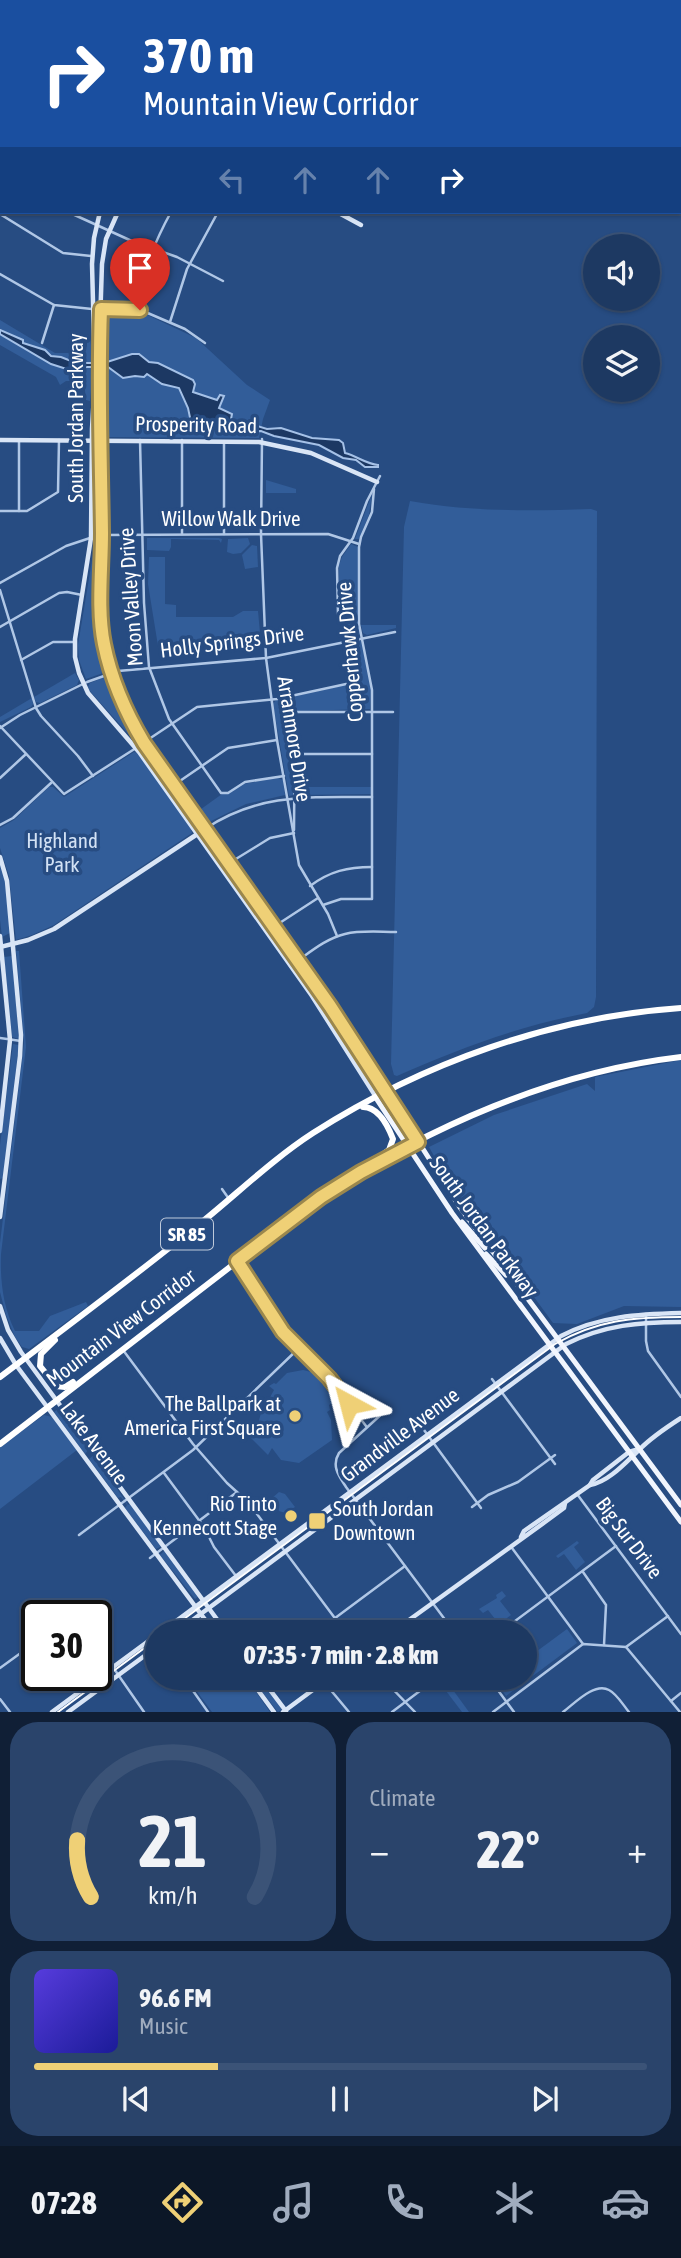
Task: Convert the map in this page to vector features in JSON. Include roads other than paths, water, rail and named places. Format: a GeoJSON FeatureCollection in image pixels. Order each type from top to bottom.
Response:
{"type":"FeatureCollection","features":[{"type":"Feature","properties":{"kind":"highway","name":"Mountain View Corridor"},"geometry":{"type":"LineString","coordinates":[[0,1377],[85,1313],[276,1159],[312,1133],[387,1092],[455,1060],[518,1038],[604,1018],[681,1008]]}},
{"type":"Feature","properties":{"kind":"highway","name":"Mountain View Corridor"},"geometry":{"type":"LineString","coordinates":[[0,1444],[321,1197],[361,1172],[477,1114],[565,1082],[641,1063],[681,1057]]}},
{"type":"Feature","properties":{"kind":"highway"},"geometry":{"type":"LineString","coordinates":[[352,1111],[365,1107],[375,1109],[393,1139],[389,1150],[361,1172]]}},
{"type":"Feature","properties":{"kind":"highway"},"geometry":{"type":"LineString","coordinates":[[85,1313],[44,1350],[40,1357],[41,1367],[58,1387],[70,1385],[153,1326]]}},
{"type":"Feature","properties":{"kind":"main road","name":"South Jordan Parkway"},"geometry":{"type":"LineString","coordinates":[[387,1092],[484,1249],[549,1344],[681,1522]]}},
{"type":"Feature","properties":{"kind":"main road","name":"South Jordan Parkway"},"geometry":{"type":"LineString","coordinates":[[376,1098],[452,1213],[516,1284],[681,1505]]}},
{"type":"Feature","properties":{"kind":"street"},"geometry":{"type":"LineString","coordinates":[[5,214],[63,253],[92,256]]}},
{"type":"Feature","properties":{"kind":"street"},"geometry":{"type":"LineString","coordinates":[[72,214],[190,263],[223,281]]}},
{"type":"Feature","properties":{"kind":"street","name":"South Jordan Parkway"},"geometry":{"type":"LineString","coordinates":[[97,354],[92,309],[92,256],[100,214]]}},
{"type":"Feature","properties":{"kind":"street","name":"South Jordan Parkway"},"geometry":{"type":"LineString","coordinates":[[117,214],[109,230],[102,260],[97,354],[101,440],[102,636],[112,673],[122,700],[144,743],[299,960],[387,1092]]}},
{"type":"Feature","properties":{"kind":"street"},"geometry":{"type":"LineString","coordinates":[[137,309],[140,288],[153,248],[170,214]]}},
{"type":"Feature","properties":{"kind":"street"},"geometry":{"type":"LineString","coordinates":[[170,322],[190,263],[217,214]]}},
{"type":"Feature","properties":{"kind":"street"},"geometry":{"type":"LineString","coordinates":[[341,214],[363,226]]}},
{"type":"Feature","properties":{"kind":"street"},"geometry":{"type":"LineString","coordinates":[[0,275],[54,305],[92,309],[137,309],[170,322],[205,343]]}},
{"type":"Feature","properties":{"kind":"street"},"geometry":{"type":"LineString","coordinates":[[42,343],[54,305]]}},
{"type":"Feature","properties":{"kind":"street","name":"South Jordan Parkway"},"geometry":{"type":"LineString","coordinates":[[97,377],[92,440],[91,538],[75,642],[76,662],[83,684],[90,696],[136,748],[197,834],[329,1021],[376,1098]]}},
{"type":"Feature","properties":{"kind":"street","name":"Prosperity Road"},"geometry":{"type":"LineString","coordinates":[[0,440],[262,440],[310,453],[379,479],[383,484]]}},
{"type":"Feature","properties":{"kind":"street"},"geometry":{"type":"LineString","coordinates":[[19,440],[19,511]]}},
{"type":"Feature","properties":{"kind":"street"},"geometry":{"type":"LineString","coordinates":[[0,511],[27,511],[58,492],[59,440]]}},
{"type":"Feature","properties":{"kind":"street","name":"Moon Valley Drive"},"geometry":{"type":"LineString","coordinates":[[140,440],[141,535],[149,667],[172,723],[224,794],[245,782],[284,776]]}},
{"type":"Feature","properties":{"kind":"street"},"geometry":{"type":"LineString","coordinates":[[182,440],[182,534]]}},
{"type":"Feature","properties":{"kind":"street"},"geometry":{"type":"LineString","coordinates":[[224,440],[224,534]]}},
{"type":"Feature","properties":{"kind":"street","name":"Arranmore Drive"},"geometry":{"type":"LineString","coordinates":[[262,440],[261,534],[267,658],[277,740],[299,865],[323,905],[337,936]]}},
{"type":"Feature","properties":{"kind":"street","name":"Copperhawk Drive"},"geometry":{"type":"LineString","coordinates":[[292,696],[360,680],[353,640],[340,621],[337,610],[337,565],[379,479]]}},
{"type":"Feature","properties":{"kind":"street","name":"Copperhawk Drive"},"geometry":{"type":"LineString","coordinates":[[323,905],[341,899],[372,899],[372,683],[359,622],[359,544],[372,512],[374,489]]}},
{"type":"Feature","properties":{"kind":"street","name":"Willow Walk Drive"},"geometry":{"type":"LineString","coordinates":[[102,535],[328,534],[359,544]]}},
{"type":"Feature","properties":{"kind":"street"},"geometry":{"type":"LineString","coordinates":[[0,583],[65,546],[91,538]]}},
{"type":"Feature","properties":{"kind":"street"},"geometry":{"type":"LineString","coordinates":[[0,590],[36,708],[93,776]]}},
{"type":"Feature","properties":{"kind":"street"},"geometry":{"type":"LineString","coordinates":[[0,627],[59,593],[83,595]]}},
{"type":"Feature","properties":{"kind":"street","name":"Holly Springs Drive"},"geometry":{"type":"LineString","coordinates":[[0,727],[83,684],[112,673],[149,667],[267,658],[396,632]]}},
{"type":"Feature","properties":{"kind":"street"},"geometry":{"type":"LineString","coordinates":[[21,660],[55,641],[75,642]]}},
{"type":"Feature","properties":{"kind":"street"},"geometry":{"type":"LineString","coordinates":[[144,743],[188,711],[200,706],[292,696]]}},
{"type":"Feature","properties":{"kind":"street","name":"Arranmore Drive"},"geometry":{"type":"LineString","coordinates":[[292,696],[295,712],[294,833]]}},
{"type":"Feature","properties":{"kind":"street"},"geometry":{"type":"LineString","coordinates":[[295,712],[393,712]]}},
{"type":"Feature","properties":{"kind":"street"},"geometry":{"type":"LineString","coordinates":[[0,727],[64,794],[136,748]]}},
{"type":"Feature","properties":{"kind":"street"},"geometry":{"type":"LineString","coordinates":[[174,785],[231,747],[277,740]]}},
{"type":"Feature","properties":{"kind":"street"},"geometry":{"type":"LineString","coordinates":[[0,778],[26,754]]}},
{"type":"Feature","properties":{"kind":"street"},"geometry":{"type":"LineString","coordinates":[[295,754],[372,754]]}},
{"type":"Feature","properties":{"kind":"street"},"geometry":{"type":"LineString","coordinates":[[0,825],[13,818],[51,782]]}},
{"type":"Feature","properties":{"kind":"street"},"geometry":{"type":"LineString","coordinates":[[1,946],[54,929],[197,834],[239,810],[264,802],[295,797],[372,797]]}},
{"type":"Feature","properties":{"kind":"street"},"geometry":{"type":"LineString","coordinates":[[230,863],[270,838],[294,833]]}},
{"type":"Feature","properties":{"kind":"street"},"geometry":{"type":"LineString","coordinates":[[0,857],[7,881],[21,1041],[0,1217]]}},
{"type":"Feature","properties":{"kind":"street"},"geometry":{"type":"LineString","coordinates":[[310,886],[337,870],[372,867]]}},
{"type":"Feature","properties":{"kind":"street"},"geometry":{"type":"LineString","coordinates":[[275,926],[318,898]]}},
{"type":"Feature","properties":{"kind":"street"},"geometry":{"type":"LineString","coordinates":[[290,966],[337,936],[396,932]]}},
{"type":"Feature","properties":{"kind":"street"},"geometry":{"type":"LineString","coordinates":[[0,936],[10,1040],[0,1131]]}},
{"type":"Feature","properties":{"kind":"street"},"geometry":{"type":"LineString","coordinates":[[0,1038],[21,1041]]}},
{"type":"Feature","properties":{"kind":"street"},"geometry":{"type":"LineString","coordinates":[[222,1189],[229,1199]]}},
{"type":"Feature","properties":{"kind":"street"},"geometry":{"type":"LineString","coordinates":[[237,1261],[278,1325],[332,1381],[366,1427]]}},
{"type":"Feature","properties":{"kind":"street","name":"Lake Avenue"},"geometry":{"type":"LineString","coordinates":[[0,1306],[11,1335],[25,1358],[218,1620]]}},
{"type":"Feature","properties":{"kind":"street","name":"Grandville Avenue"},"geometry":{"type":"LineString","coordinates":[[178,1620],[350,1492],[425,1432],[557,1339],[597,1321],[646,1314],[681,1313]]}},
{"type":"Feature","properties":{"kind":"street"},"geometry":{"type":"LineString","coordinates":[[646,1314],[649,1353],[681,1397]]}},
{"type":"Feature","properties":{"kind":"street","name":"Grandville Avenue"},"geometry":{"type":"LineString","coordinates":[[192,1620],[563,1346],[600,1330],[646,1323],[681,1322]]}},
{"type":"Feature","properties":{"kind":"street","name":"Lake Avenue"},"geometry":{"type":"LineString","coordinates":[[0,1338],[16,1365],[206,1620]]}},
{"type":"Feature","properties":{"kind":"street"},"geometry":{"type":"LineString","coordinates":[[79,1535],[196,1447],[299,1348]]}},
{"type":"Feature","properties":{"kind":"street"},"geometry":{"type":"LineString","coordinates":[[123,1349],[196,1447],[248,1502],[335,1618]]}},
{"type":"Feature","properties":{"kind":"street"},"geometry":{"type":"LineString","coordinates":[[494,1381],[555,1464]]}},
{"type":"Feature","properties":{"kind":"street"},"geometry":{"type":"LineString","coordinates":[[385,1411],[339,1453],[335,1461],[337,1472],[446,1620]]}},
{"type":"Feature","properties":{"kind":"street"},"geometry":{"type":"LineString","coordinates":[[408,1620],[510,1546],[524,1531],[560,1504],[681,1418]]}},
{"type":"Feature","properties":{"kind":"street"},"geometry":{"type":"LineString","coordinates":[[525,1424],[529,1421]]}},
{"type":"Feature","properties":{"kind":"street"},"geometry":{"type":"LineString","coordinates":[[425,1432],[481,1508]]}},
{"type":"Feature","properties":{"kind":"street"},"geometry":{"type":"LineString","coordinates":[[85,1458],[94,1451]]}},
{"type":"Feature","properties":{"kind":"street"},"geometry":{"type":"LineString","coordinates":[[472,1507],[488,1495],[518,1482],[555,1455]]}},
{"type":"Feature","properties":{"kind":"street"},"geometry":{"type":"LineString","coordinates":[[164,1473],[236,1576]]}},
{"type":"Feature","properties":{"kind":"street"},"geometry":{"type":"LineString","coordinates":[[150,1558],[237,1492]]}},
{"type":"Feature","properties":{"kind":"street","name":"Big Sur Drive"},"geometry":{"type":"LineString","coordinates":[[577,1494],[681,1634]]}},
{"type":"Feature","properties":{"kind":"street"},"geometry":{"type":"LineString","coordinates":[[510,1546],[583,1644]]}},
{"type":"Feature","properties":{"kind":"street"},"geometry":{"type":"LineString","coordinates":[[517,1620],[616,1546]]}},
{"type":"Feature","properties":{"kind":"street"},"geometry":{"type":"LineString","coordinates":[[332,1620],[405,1566]]}},
{"type":"Feature","properties":{"kind":"street"},"geometry":{"type":"LineString","coordinates":[[582,1571],[606,1605],[604,1645]]}},
{"type":"Feature","properties":{"kind":"street"},"geometry":{"type":"LineString","coordinates":[[493,1712],[583,1644],[626,1647],[668,1616]]}},
{"type":"Feature","properties":{"kind":"street","name":"Grandville Avenue"},"geometry":{"type":"LineString","coordinates":[[112,1664],[145,1643]]}},
{"type":"Feature","properties":{"kind":"street"},"geometry":{"type":"LineString","coordinates":[[626,1647],[680,1712]]}},
{"type":"Feature","properties":{"kind":"street"},"geometry":{"type":"LineString","coordinates":[[0,1668],[21,1653]]}},
{"type":"Feature","properties":{"kind":"street"},"geometry":{"type":"LineString","coordinates":[[68,1712],[145,1656]]}},
{"type":"Feature","properties":{"kind":"street"},"geometry":{"type":"LineString","coordinates":[[112,1666],[144,1712]]}},
{"type":"Feature","properties":{"kind":"street"},"geometry":{"type":"LineString","coordinates":[[563,1712],[592,1691],[601,1688],[612,1692],[629,1712]]}},
{"type":"Feature","properties":{"kind":"street"},"geometry":{"type":"LineString","coordinates":[[192,1690],[208,1712]]}},
{"type":"Feature","properties":{"kind":"street"},"geometry":{"type":"LineString","coordinates":[[258,1690],[274,1712]]}},
{"type":"Feature","properties":{"kind":"street"},"geometry":{"type":"LineString","coordinates":[[270,1690],[285,1711],[313,1690]]}},
{"type":"Feature","properties":{"kind":"street"},"geometry":{"type":"LineString","coordinates":[[334,1690],[349,1712]]}},
{"type":"Feature","properties":{"kind":"street"},"geometry":{"type":"LineString","coordinates":[[393,1690],[415,1712]]}},
{"type":"Feature","properties":{"kind":"street"},"geometry":{"type":"LineString","coordinates":[[392,1712],[422,1690]]}},
{"type":"Feature","properties":{"kind":"street"},"geometry":{"type":"LineString","coordinates":[[498,1690],[514,1712]]}},
{"type":"Feature","properties":{"kind":"street","name":"Grandville Avenue"},"geometry":{"type":"LineString","coordinates":[[52,1712],[78,1691]]}},
{"type":"Feature","properties":{"kind":"street"},"geometry":{"type":"LineString","coordinates":[[671,1701],[681,1693]]}},
{"type":"Feature","properties":{"kind":"street"},"geometry":{"type":"LineString","coordinates":[[0,1699],[10,1712]]}},
{"type":"Feature","properties":{"kind":"tram line"},"geometry":{"type":"LineString","coordinates":[[183,1620],[555,1344],[601,1325],[647,1318],[681,1317]]}},
{"type":"Feature","properties":{"kind":"tram line"},"geometry":{"type":"LineString","coordinates":[[58,1712],[145,1648]]}},
{"type":"Feature","properties":{"kind":"place","name":"The Ballpark at America First Square"},"geometry":{"type":"Point","coordinates":[295,1416]}},
{"type":"Feature","properties":{"kind":"place","name":"Rio Tinto Kennecott Stage"},"geometry":{"type":"Point","coordinates":[291,1516]}},
{"type":"Feature","properties":{"kind":"place","name":"South Jordan Downtown"},"geometry":{"type":"Point","coordinates":[317,1521]}},
{"type":"Feature","properties":{"kind":"park label","name":"Highland Park"},"geometry":{"type":"Point","coordinates":[62,853]}}]}
